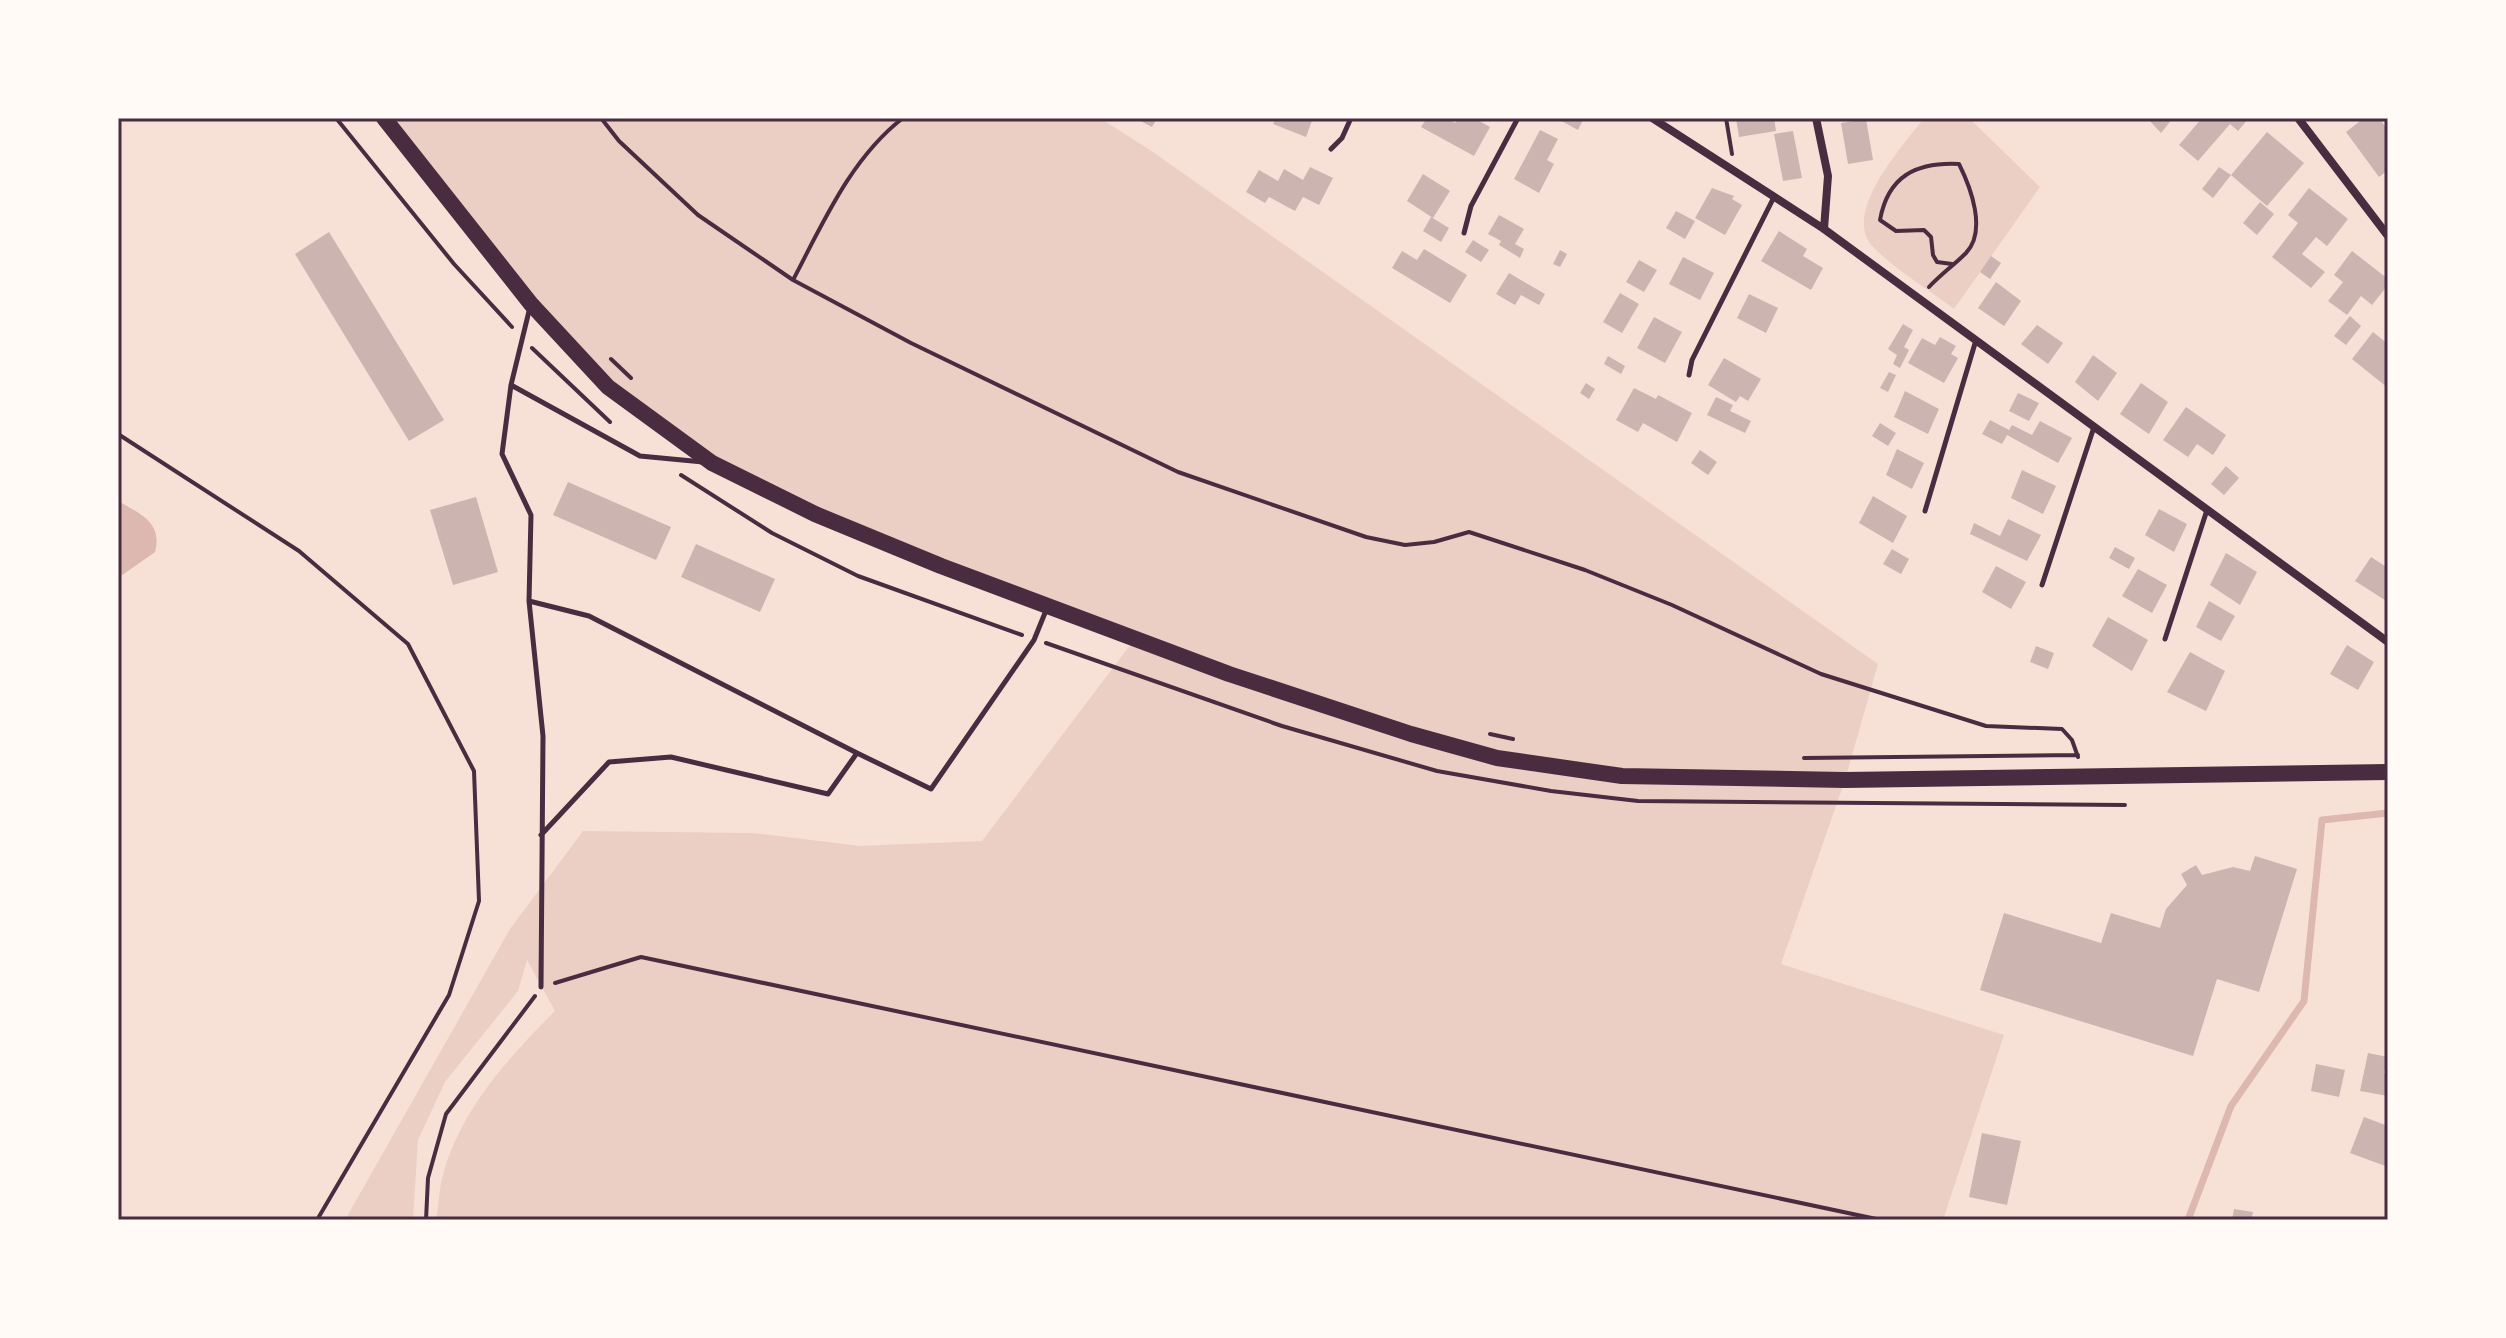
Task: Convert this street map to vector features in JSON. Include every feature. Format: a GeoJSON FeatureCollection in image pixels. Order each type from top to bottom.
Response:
{"type":"FeatureCollection","features":[{"type":"Feature","properties":{"kind":"main road"},"geometry":{"type":"LineString","coordinates":[[384,118],[531,304],[608,387],[712,463],[815,514],[1048,606],[1229,674],[1411,734],[1497,758],[1622,776],[1747,780],[2388,772]]}},
{"type":"Feature","properties":{"kind":"street"},"geometry":{"type":"LineString","coordinates":[[1652,118],[1824,229],[2388,642]]}},
{"type":"Feature","properties":{"kind":"street"},"geometry":{"type":"LineString","coordinates":[[1816,118],[1828,176],[1824,229]]}},
{"type":"Feature","properties":{"kind":"street"},"geometry":{"type":"LineString","coordinates":[[2298,118],[2331,157],[2388,236]]}},
{"type":"Feature","properties":{"kind":"lane"},"geometry":{"type":"LineString","coordinates":[[1331,149],[1342,138],[1351,118]]}},
{"type":"Feature","properties":{"kind":"lane"},"geometry":{"type":"LineString","coordinates":[[1464,233],[1471,206],[1518,118]]}},
{"type":"Feature","properties":{"kind":"lane"},"geometry":{"type":"LineString","coordinates":[[1689,375],[1692,360],[1774,197]]}},
{"type":"Feature","properties":{"kind":"lane"},"geometry":{"type":"LineString","coordinates":[[531,304],[520,337],[502,454],[531,515],[529,601],[543,736],[541,987]]}},
{"type":"Feature","properties":{"kind":"lane"},"geometry":{"type":"LineString","coordinates":[[1925,511],[1977,339]]}},
{"type":"Feature","properties":{"kind":"lane"},"geometry":{"type":"LineString","coordinates":[[511,385],[640,456],[712,463]]}},
{"type":"Feature","properties":{"kind":"lane"},"geometry":{"type":"LineString","coordinates":[[2042,585],[2094,426]]}},
{"type":"Feature","properties":{"kind":"lane"},"geometry":{"type":"LineString","coordinates":[[2165,639],[2207,510]]}},
{"type":"Feature","properties":{"kind":"lane"},"geometry":{"type":"LineString","coordinates":[[529,601],[589,616],[931,789],[1034,640],[1048,606]]}},
{"type":"Feature","properties":{"kind":"lane"},"geometry":{"type":"LineString","coordinates":[[540,836],[609,762],[671,757],[828,794],[857,753]]}},
{"type":"Feature","properties":{"kind":"path"},"geometry":{"type":"LineString","coordinates":[[336,118],[454,264],[520,337],[582,400],[620,430]]}},
{"type":"Feature","properties":{"kind":"path"},"geometry":{"type":"LineString","coordinates":[[601,118],[619,141],[698,215],[793,280],[911,343],[1178,472],[1366,537],[1405,545],[1434,542],[1469,532],[1585,570],[1672,605],[1821,674],[1986,726],[2062,729],[2078,755],[2082,776]]}},
{"type":"Feature","properties":{"kind":"path"},"geometry":{"type":"LineString","coordinates":[[793,280],[836,198],[883,134],[903,118]]}},
{"type":"Feature","properties":{"kind":"path"},"geometry":{"type":"LineString","coordinates":[[1726,118],[1735,172]]}},
{"type":"Feature","properties":{"kind":"path"},"geometry":{"type":"LineString","coordinates":[[1919,298],[1967,252],[1976,234],[1966,177],[1959,164],[1918,166],[1884,197],[1880,220],[1896,231],[1924,230],[1931,237],[1937,262],[1952,264]]}},
{"type":"Feature","properties":{"kind":"path"},"geometry":{"type":"LineString","coordinates":[[609,357],[631,378]]}},
{"type":"Feature","properties":{"kind":"path"},"geometry":{"type":"LineString","coordinates":[[118,434],[299,551],[408,644],[474,771],[479,901],[449,995],[317,1220]]}},
{"type":"Feature","properties":{"kind":"path"},"geometry":{"type":"LineString","coordinates":[[657,459],[772,533],[858,576],[1282,726],[1437,771],[1551,791],[1638,801],[2125,805]]}},
{"type":"Feature","properties":{"kind":"path"},"geometry":{"type":"LineString","coordinates":[[1481,732],[1523,741]]}},
{"type":"Feature","properties":{"kind":"path"},"geometry":{"type":"LineString","coordinates":[[1799,758],[2078,755]]}},
{"type":"Feature","properties":{"kind":"path"},"geometry":{"type":"LineString","coordinates":[[426,1220],[428,1178],[446,1114],[541,987],[641,957],[1881,1220]]}},
{"type":"Feature","properties":{"kind":"shaded area"},"geometry":{"type":"Polygon","coordinates":[[[384,118],[1100,118],[1153,152],[1878,664],[1845,780],[1781,964],[2004,1035],[1943,1220],[436,1220],[442,1177],[463,1125],[489,1084],[555,1011],[527,960],[518,991],[445,1082],[418,1140],[413,1220],[345,1220],[510,929],[583,831],[753,833],[860,846],[982,841],[1134,640],[712,463],[608,387],[384,118]]]}},
{"type":"Feature","properties":{"kind":"shaded area"},"geometry":{"type":"Polygon","coordinates":[[[1924,118],[1969,118],[2040,187],[1954,309],[1883,256],[1865,234],[1864,217],[1878,180],[1924,118]]]}},
{"type":"Feature","properties":{"kind":"shaded area"},"geometry":{"type":"Polygon","coordinates":[[[118,501],[148,520],[156,533],[157,542],[155,552],[118,578],[118,501]]]}},
{"type":"Feature","properties":{"kind":"building"},"geometry":{"type":"Polygon","coordinates":[[[1135,118],[1157,118],[1152,127],[1135,118]]]}},
{"type":"Feature","properties":{"kind":"building"},"geometry":{"type":"Polygon","coordinates":[[[1276,118],[1313,118],[1306,137],[1273,124],[1276,118]]]}},
{"type":"Feature","properties":{"kind":"building"},"geometry":{"type":"Polygon","coordinates":[[[1427,118],[1440,121],[1447,118],[1455,123],[1458,118],[1474,118],[1490,127],[1474,156],[1421,127],[1427,118]]]}},
{"type":"Feature","properties":{"kind":"building"},"geometry":{"type":"Polygon","coordinates":[[[1556,118],[1584,118],[1578,130],[1556,118]]]}},
{"type":"Feature","properties":{"kind":"building"},"geometry":{"type":"Polygon","coordinates":[[[1736,118],[1774,118],[1776,131],[1739,137],[1736,118]]]}},
{"type":"Feature","properties":{"kind":"building"},"geometry":{"type":"Polygon","coordinates":[[[2147,118],[2173,118],[2161,133],[2147,118]]]}},
{"type":"Feature","properties":{"kind":"building"},"geometry":{"type":"Polygon","coordinates":[[[2202,118],[2249,118],[2238,131],[2230,124],[2198,161],[2179,145],[2202,118]]]}},
{"type":"Feature","properties":{"kind":"building"},"geometry":{"type":"Polygon","coordinates":[[[2364,118],[2379,118],[2388,130],[2388,170],[2379,177],[2346,132],[2364,118]]]}},
{"type":"Feature","properties":{"kind":"building"},"geometry":{"type":"Polygon","coordinates":[[[1866,119],[1873,160],[1848,164],[1841,123],[1866,119]]]}},
{"type":"Feature","properties":{"kind":"building"},"geometry":{"type":"Polygon","coordinates":[[[1540,130],[1558,139],[1547,160],[1554,164],[1539,193],[1514,179],[1540,130]]]}},
{"type":"Feature","properties":{"kind":"building"},"geometry":{"type":"Polygon","coordinates":[[[1793,131],[1802,178],[1783,181],[1774,134],[1793,131]]]}},
{"type":"Feature","properties":{"kind":"building"},"geometry":{"type":"Polygon","coordinates":[[[2267,132],[2304,163],[2267,206],[2231,175],[2267,132]]]}},
{"type":"Feature","properties":{"kind":"building"},"geometry":{"type":"Polygon","coordinates":[[[1310,167],[1333,178],[1319,205],[1303,197],[1295,211],[1269,197],[1265,203],[1246,192],[1259,170],[1278,181],[1284,169],[1303,180],[1310,167]]]}},
{"type":"Feature","properties":{"kind":"building"},"geometry":{"type":"Polygon","coordinates":[[[2219,167],[2231,175],[2213,198],[2202,189],[2219,167]]]}},
{"type":"Feature","properties":{"kind":"building"},"geometry":{"type":"Polygon","coordinates":[[[1423,174],[1450,191],[1433,218],[1407,201],[1423,174]]]}},
{"type":"Feature","properties":{"kind":"building"},"geometry":{"type":"Polygon","coordinates":[[[1712,188],[1734,196],[1732,199],[1742,205],[1725,235],[1695,218],[1712,188]]]}},
{"type":"Feature","properties":{"kind":"building"},"geometry":{"type":"Polygon","coordinates":[[[2309,188],[2348,219],[2327,246],[2316,237],[2302,254],[2325,272],[2311,288],[2272,257],[2298,223],[2288,215],[2309,188]]]}},
{"type":"Feature","properties":{"kind":"building"},"geometry":{"type":"Polygon","coordinates":[[[2260,202],[2274,214],[2257,235],[2243,223],[2260,202]]]}},
{"type":"Feature","properties":{"kind":"building"},"geometry":{"type":"Polygon","coordinates":[[[1676,211],[1695,221],[1685,239],[1666,228],[1676,211]]]}},
{"type":"Feature","properties":{"kind":"building"},"geometry":{"type":"Polygon","coordinates":[[[1499,215],[1524,229],[1515,244],[1524,249],[1520,258],[1488,234],[1499,215]]]}},
{"type":"Feature","properties":{"kind":"building"},"geometry":{"type":"Polygon","coordinates":[[[1431,217],[1449,228],[1441,242],[1423,231],[1431,217]]]}},
{"type":"Feature","properties":{"kind":"building"},"geometry":{"type":"Polygon","coordinates":[[[1779,231],[1807,249],[1803,256],[1823,268],[1811,290],[1761,261],[1779,231]]]}},
{"type":"Feature","properties":{"kind":"building"},"geometry":{"type":"Polygon","coordinates":[[[329,232],[444,420],[409,441],[295,254],[329,232]]]}},
{"type":"Feature","properties":{"kind":"building"},"geometry":{"type":"Polygon","coordinates":[[[1473,240],[1489,250],[1481,262],[1465,252],[1473,240]]]}},
{"type":"Feature","properties":{"kind":"building"},"geometry":{"type":"Polygon","coordinates":[[[1424,249],[1467,275],[1450,303],[1392,268],[1402,251],[1417,260],[1424,249]]]}},
{"type":"Feature","properties":{"kind":"building"},"geometry":{"type":"Polygon","coordinates":[[[1560,250],[1567,254],[1560,267],[1553,264],[1560,250]]]}},
{"type":"Feature","properties":{"kind":"building"},"geometry":{"type":"Polygon","coordinates":[[[2352,251],[2388,279],[2388,285],[2372,305],[2361,296],[2347,315],[2328,301],[2343,282],[2334,275],[2352,251]]]}},
{"type":"Feature","properties":{"kind":"building"},"geometry":{"type":"Polygon","coordinates":[[[1991,256],[2001,263],[1990,279],[1980,272],[1991,256]]]}},
{"type":"Feature","properties":{"kind":"building"},"geometry":{"type":"Polygon","coordinates":[[[1683,257],[1714,273],[1700,300],[1669,284],[1683,257]]]}},
{"type":"Feature","properties":{"kind":"building"},"geometry":{"type":"Polygon","coordinates":[[[1639,260],[1657,270],[1644,292],[1626,282],[1639,260]]]}},
{"type":"Feature","properties":{"kind":"building"},"geometry":{"type":"Polygon","coordinates":[[[1509,273],[1545,294],[1539,305],[1521,295],[1515,305],[1496,294],[1509,273]]]}},
{"type":"Feature","properties":{"kind":"building"},"geometry":{"type":"Polygon","coordinates":[[[1996,282],[2021,301],[2004,326],[1978,308],[1996,282]]]}},
{"type":"Feature","properties":{"kind":"building"},"geometry":{"type":"Polygon","coordinates":[[[1620,293],[1639,304],[1622,333],[1603,322],[1620,293]]]}},
{"type":"Feature","properties":{"kind":"building"},"geometry":{"type":"Polygon","coordinates":[[[1749,294],[1778,308],[1766,333],[1737,318],[1749,294]]]}},
{"type":"Feature","properties":{"kind":"building"},"geometry":{"type":"Polygon","coordinates":[[[2350,316],[2361,326],[2346,345],[2334,336],[2350,316]]]}},
{"type":"Feature","properties":{"kind":"building"},"geometry":{"type":"Polygon","coordinates":[[[1654,317],[1682,332],[1665,363],[1637,348],[1654,317]]]}},
{"type":"Feature","properties":{"kind":"building"},"geometry":{"type":"Polygon","coordinates":[[[1903,324],[1913,330],[1904,347],[1909,350],[1900,368],[1893,364],[1897,355],[1888,349],[1903,324]]]}},
{"type":"Feature","properties":{"kind":"building"},"geometry":{"type":"Polygon","coordinates":[[[2037,325],[2063,343],[2048,364],[2021,344],[2037,325]]]}},
{"type":"Feature","properties":{"kind":"building"},"geometry":{"type":"Polygon","coordinates":[[[2373,332],[2388,344],[2388,388],[2352,359],[2373,332]]]}},
{"type":"Feature","properties":{"kind":"building"},"geometry":{"type":"Polygon","coordinates":[[[1940,337],[1956,346],[1951,354],[1958,358],[1944,383],[1908,363],[1922,338],[1935,345],[1940,337]]]}},
{"type":"Feature","properties":{"kind":"building"},"geometry":{"type":"Polygon","coordinates":[[[2093,355],[2117,373],[2098,401],[2075,382],[2093,355]]]}},
{"type":"Feature","properties":{"kind":"building"},"geometry":{"type":"Polygon","coordinates":[[[1608,356],[1625,366],[1621,374],[1604,364],[1608,356]]]}},
{"type":"Feature","properties":{"kind":"building"},"geometry":{"type":"Polygon","coordinates":[[[1724,358],[1761,379],[1748,401],[1740,396],[1736,402],[1708,385],[1724,358]]]}},
{"type":"Feature","properties":{"kind":"building"},"geometry":{"type":"Polygon","coordinates":[[[1889,372],[1896,375],[1888,392],[1880,388],[1889,372]]]}},
{"type":"Feature","properties":{"kind":"building"},"geometry":{"type":"Polygon","coordinates":[[[1586,383],[1595,389],[1589,399],[1580,393],[1586,383]]]}},
{"type":"Feature","properties":{"kind":"building"},"geometry":{"type":"Polygon","coordinates":[[[2141,383],[2168,402],[2149,434],[2120,414],[2141,383]]]}},
{"type":"Feature","properties":{"kind":"building"},"geometry":{"type":"Polygon","coordinates":[[[1634,388],[1656,399],[1658,395],[1692,413],[1677,442],[1643,423],[1638,432],[1616,420],[1634,388]]]}},
{"type":"Feature","properties":{"kind":"building"},"geometry":{"type":"Polygon","coordinates":[[[1905,391],[1939,409],[1928,434],[1894,417],[1905,391]]]}},
{"type":"Feature","properties":{"kind":"building"},"geometry":{"type":"Polygon","coordinates":[[[2018,393],[2039,403],[2029,421],[2009,411],[2018,393]]]}},
{"type":"Feature","properties":{"kind":"building"},"geometry":{"type":"Polygon","coordinates":[[[1716,397],[1733,405],[1730,411],[1751,421],[1745,433],[1707,415],[1716,397]]]}},
{"type":"Feature","properties":{"kind":"building"},"geometry":{"type":"Polygon","coordinates":[[[2186,407],[2226,435],[2213,455],[2197,444],[2188,457],[2163,440],[2186,407]]]}},
{"type":"Feature","properties":{"kind":"building"},"geometry":{"type":"Polygon","coordinates":[[[1990,420],[2009,430],[2012,425],[2032,435],[2040,421],[2072,438],[2058,463],[2007,435],[2002,444],[1982,434],[1990,420]]]}},
{"type":"Feature","properties":{"kind":"building"},"geometry":{"type":"Polygon","coordinates":[[[1880,423],[1896,433],[1888,446],[1872,436],[1880,423]]]}},
{"type":"Feature","properties":{"kind":"building"},"geometry":{"type":"Polygon","coordinates":[[[1897,449],[1924,463],[1912,489],[1886,475],[1897,449]]]}},
{"type":"Feature","properties":{"kind":"building"},"geometry":{"type":"Polygon","coordinates":[[[1700,450],[1717,462],[1708,475],[1691,463],[1700,450]]]}},
{"type":"Feature","properties":{"kind":"building"},"geometry":{"type":"Polygon","coordinates":[[[2226,466],[2239,478],[2224,495],[2211,484],[2226,466]]]}},
{"type":"Feature","properties":{"kind":"building"},"geometry":{"type":"Polygon","coordinates":[[[2022,470],[2056,486],[2043,514],[2011,498],[2022,470]]]}},
{"type":"Feature","properties":{"kind":"building"},"geometry":{"type":"Polygon","coordinates":[[[568,482],[671,527],[656,560],[553,515],[568,482]]]}},
{"type":"Feature","properties":{"kind":"building"},"geometry":{"type":"Polygon","coordinates":[[[1873,496],[1907,516],[1893,543],[1859,523],[1873,496]]]}},
{"type":"Feature","properties":{"kind":"building"},"geometry":{"type":"Polygon","coordinates":[[[476,497],[498,572],[453,585],[430,510],[476,497]]]}},
{"type":"Feature","properties":{"kind":"building"},"geometry":{"type":"Polygon","coordinates":[[[2159,509],[2187,524],[2174,552],[2145,535],[2159,509]]]}},
{"type":"Feature","properties":{"kind":"building"},"geometry":{"type":"Polygon","coordinates":[[[2008,519],[2041,535],[2027,561],[1970,534],[1974,523],[2000,536],[2008,519]]]}},
{"type":"Feature","properties":{"kind":"building"},"geometry":{"type":"Polygon","coordinates":[[[696,544],[775,579],[760,612],[681,577],[696,544]]]}},
{"type":"Feature","properties":{"kind":"building"},"geometry":{"type":"Polygon","coordinates":[[[2115,547],[2135,558],[2129,569],[2109,558],[2115,547]]]}},
{"type":"Feature","properties":{"kind":"building"},"geometry":{"type":"Polygon","coordinates":[[[1892,549],[1909,559],[1901,574],[1883,564],[1892,549]]]}},
{"type":"Feature","properties":{"kind":"building"},"geometry":{"type":"Polygon","coordinates":[[[2226,553],[2257,572],[2240,605],[2210,585],[2226,553]]]}},
{"type":"Feature","properties":{"kind":"building"},"geometry":{"type":"Polygon","coordinates":[[[2371,557],[2388,568],[2388,602],[2355,581],[2371,557]]]}},
{"type":"Feature","properties":{"kind":"building"},"geometry":{"type":"Polygon","coordinates":[[[1996,566],[2026,582],[2011,609],[1982,592],[1996,566]]]}},
{"type":"Feature","properties":{"kind":"building"},"geometry":{"type":"Polygon","coordinates":[[[2138,569],[2167,585],[2152,613],[2122,596],[2138,569]]]}},
{"type":"Feature","properties":{"kind":"building"},"geometry":{"type":"Polygon","coordinates":[[[2209,601],[2235,616],[2221,641],[2196,627],[2209,601]]]}},
{"type":"Feature","properties":{"kind":"building"},"geometry":{"type":"Polygon","coordinates":[[[2108,617],[2148,640],[2132,671],[2092,646],[2108,617]]]}},
{"type":"Feature","properties":{"kind":"building"},"geometry":{"type":"Polygon","coordinates":[[[2347,645],[2374,662],[2358,690],[2330,674],[2347,645]]]}},
{"type":"Feature","properties":{"kind":"building"},"geometry":{"type":"Polygon","coordinates":[[[2036,646],[2054,653],[2048,669],[2030,662],[2036,646]]]}},
{"type":"Feature","properties":{"kind":"building"},"geometry":{"type":"Polygon","coordinates":[[[2190,652],[2225,671],[2206,711],[2167,692],[2190,652]]]}},
{"type":"Feature","properties":{"kind":"building"},"geometry":{"type":"Polygon","coordinates":[[[2255,856],[2297,869],[2259,992],[2217,979],[2193,1056],[1980,990],[2004,913],[2101,943],[2111,913],[2160,928],[2166,909],[2187,885],[2181,874],[2196,865],[2202,875],[2233,867],[2250,871],[2255,856]]]}},
{"type":"Feature","properties":{"kind":"building"},"geometry":{"type":"Polygon","coordinates":[[[2368,1053],[2388,1057],[2384,1073],[2388,1074],[2388,1096],[2360,1091],[2368,1053]]]}},
{"type":"Feature","properties":{"kind":"building"},"geometry":{"type":"Polygon","coordinates":[[[2316,1064],[2345,1070],[2339,1097],[2311,1091],[2316,1064]]]}},
{"type":"Feature","properties":{"kind":"building"},"geometry":{"type":"Polygon","coordinates":[[[2364,1117],[2388,1126],[2388,1167],[2350,1153],[2364,1117]]]}},
{"type":"Feature","properties":{"kind":"building"},"geometry":{"type":"Polygon","coordinates":[[[1982,1133],[2021,1141],[2007,1205],[1969,1197],[1982,1133]]]}},
{"type":"Feature","properties":{"kind":"building"},"geometry":{"type":"Polygon","coordinates":[[[2234,1209],[2253,1212],[2251,1220],[2232,1220],[2234,1209]]]}},
{"type":"Feature","properties":{"kind":"waterway"},"geometry":{"type":"LineString","coordinates":[[2188,1220],[2231,1106],[2304,1001],[2322,820],[2388,813]]}}]}
